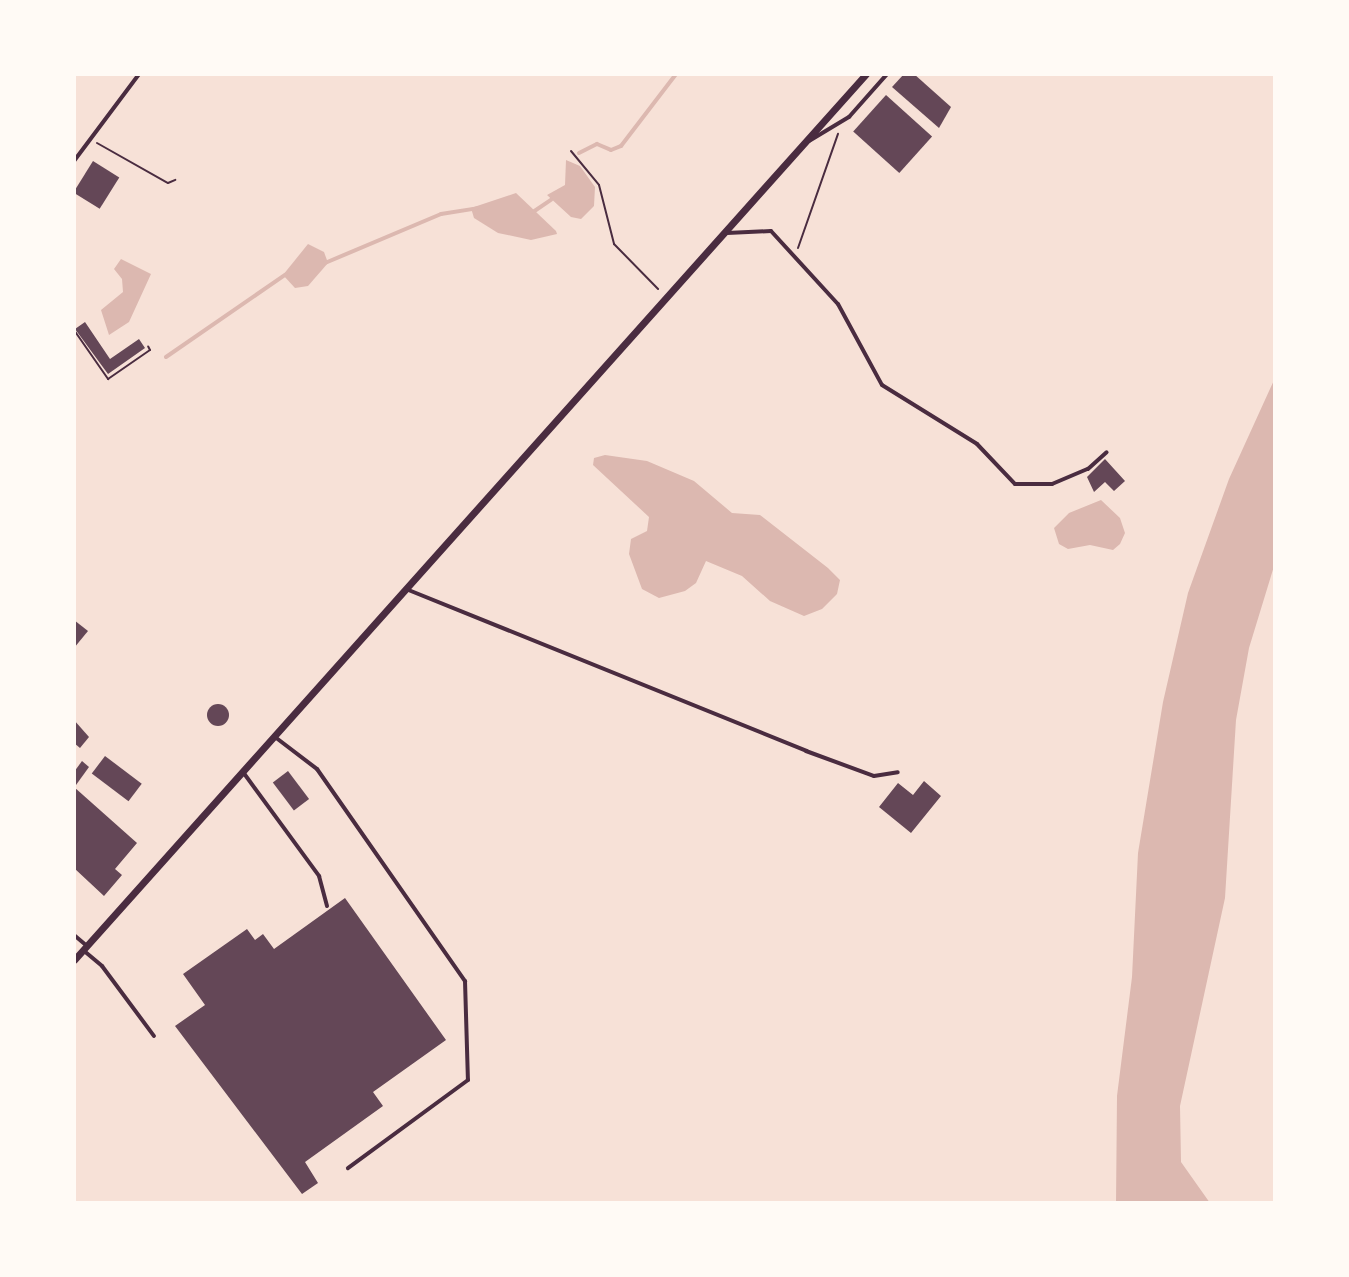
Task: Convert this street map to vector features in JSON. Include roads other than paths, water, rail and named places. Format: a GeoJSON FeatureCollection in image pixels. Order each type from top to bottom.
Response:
{"type":"FeatureCollection","features":[{"type":"Feature","properties":{"kind":"street"},"geometry":{"type":"LineString","coordinates":[[74,960],[866,74]]}},
{"type":"Feature","properties":{"kind":"lane"},"geometry":{"type":"LineString","coordinates":[[74,161],[139,74]]}},
{"type":"Feature","properties":{"kind":"lane"},"geometry":{"type":"LineString","coordinates":[[806,141],[849,117],[887,74]]}},
{"type":"Feature","properties":{"kind":"lane"},"geometry":{"type":"LineString","coordinates":[[724,234],[767,229],[799,257],[838,304],[882,385],[977,444],[1015,484],[1052,484],[1088,469],[1107,452]]}},
{"type":"Feature","properties":{"kind":"lane"},"geometry":{"type":"LineString","coordinates":[[404,588],[806,751],[874,776],[898,772]]}},
{"type":"Feature","properties":{"kind":"lane"},"geometry":{"type":"LineString","coordinates":[[273,735],[317,769],[465,981],[468,1080],[348,1168]]}},
{"type":"Feature","properties":{"kind":"lane"},"geometry":{"type":"LineString","coordinates":[[242,771],[319,876],[327,906]]}},
{"type":"Feature","properties":{"kind":"lane"},"geometry":{"type":"LineString","coordinates":[[74,935],[102,966],[154,1036]]}},
{"type":"Feature","properties":{"kind":"waterway"},"geometry":{"type":"LineString","coordinates":[[579,153],[597,144],[611,150],[621,146],[676,74]]}},
{"type":"Feature","properties":{"kind":"waterway"},"geometry":{"type":"LineString","coordinates":[[533,212],[551,200]]}},
{"type":"Feature","properties":{"kind":"waterway"},"geometry":{"type":"LineString","coordinates":[[325,263],[441,214],[477,208]]}},
{"type":"Feature","properties":{"kind":"waterway"},"geometry":{"type":"LineString","coordinates":[[166,357],[285,275]]}}]}
